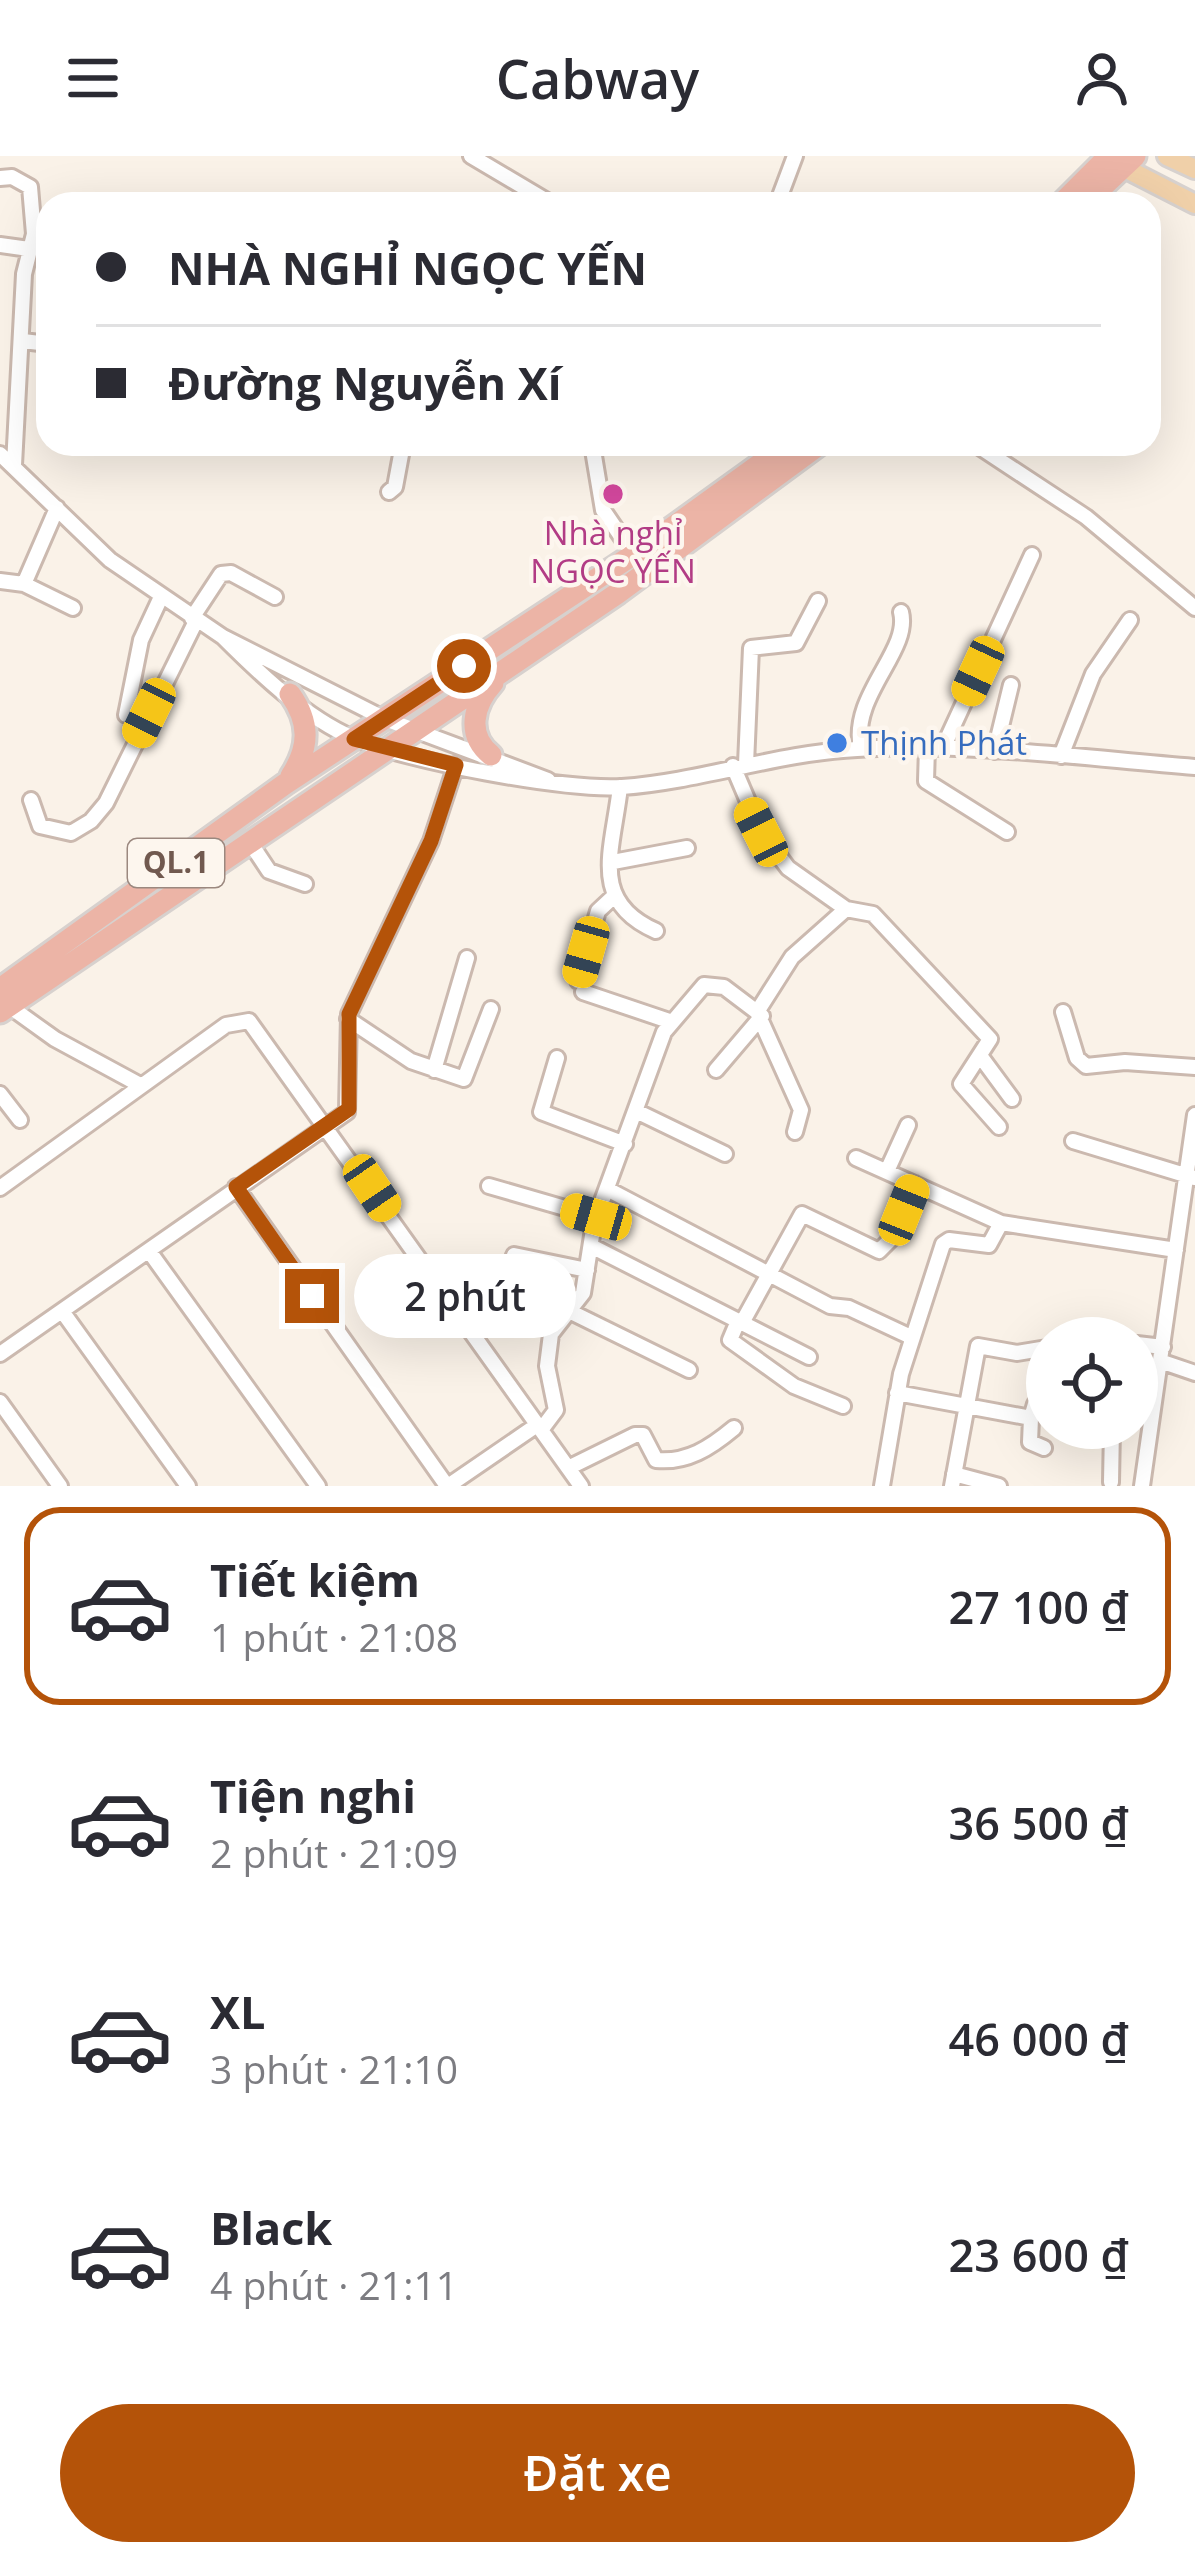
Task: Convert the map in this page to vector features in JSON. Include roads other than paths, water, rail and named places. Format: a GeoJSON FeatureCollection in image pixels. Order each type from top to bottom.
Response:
{"type":"FeatureCollection","features":[{"type":"Feature","properties":{"kind":"highway"},"geometry":{"type":"LineString","coordinates":[[1075,192],[1115,159]]}},
{"type":"Feature","properties":{"kind":"highway"},"geometry":{"type":"LineString","coordinates":[[1092,192],[1115,159]]}},
{"type":"Feature","properties":{"kind":"highway","name":"QL.1"},"geometry":{"type":"LineString","coordinates":[[3,1002],[285,784],[633,554],[771,456]]}},
{"type":"Feature","properties":{"kind":"highway","name":"QL.1"},"geometry":{"type":"LineString","coordinates":[[3,1002],[251,844],[506,670],[803,456]]}},
{"type":"Feature","properties":{"kind":"highway"},"geometry":{"type":"LineString","coordinates":[[491,755],[479,746],[474,723],[485,692],[506,670]]}},
{"type":"Feature","properties":{"kind":"highway"},"geometry":{"type":"LineString","coordinates":[[285,784],[305,746],[304,718],[290,694]]}},
{"type":"Feature","properties":{"kind":"main road"},"geometry":{"type":"LineString","coordinates":[[1167,156],[1195,169]]}},
{"type":"Feature","properties":{"kind":"main road"},"geometry":{"type":"LineString","coordinates":[[1115,159],[1195,204]]}},
{"type":"Feature","properties":{"kind":"street"},"geometry":{"type":"LineString","coordinates":[[471,156],[532,192]]}},
{"type":"Feature","properties":{"kind":"street"},"geometry":{"type":"LineString","coordinates":[[782,192],[795,156]]}},
{"type":"Feature","properties":{"kind":"street"},"geometry":{"type":"LineString","coordinates":[[4,174],[30,187],[34,234],[29,250],[14,465]]}},
{"type":"Feature","properties":{"kind":"street"},"geometry":{"type":"LineString","coordinates":[[0,244],[29,250]]}},
{"type":"Feature","properties":{"kind":"street"},"geometry":{"type":"LineString","coordinates":[[23,341],[36,343]]}},
{"type":"Feature","properties":{"kind":"street"},"geometry":{"type":"LineString","coordinates":[[0,454],[110,560],[194,620],[385,718],[548,780]]}},
{"type":"Feature","properties":{"kind":"street"},"geometry":{"type":"LineString","coordinates":[[388,492],[395,488],[401,456]]}},
{"type":"Feature","properties":{"kind":"street"},"geometry":{"type":"LineString","coordinates":[[594,456],[602,510],[633,554]]}},
{"type":"Feature","properties":{"kind":"street"},"geometry":{"type":"LineString","coordinates":[[993,456],[1086,517],[1195,608]]}},
{"type":"Feature","properties":{"kind":"street"},"geometry":{"type":"LineString","coordinates":[[24,584],[57,508]]}},
{"type":"Feature","properties":{"kind":"street"},"geometry":{"type":"LineString","coordinates":[[1007,832],[926,782],[935,748],[1032,555]]}},
{"type":"Feature","properties":{"kind":"street"},"geometry":{"type":"LineString","coordinates":[[31,800],[40,826],[70,833],[91,821],[106,803],[221,574],[231,573],[275,597]]}},
{"type":"Feature","properties":{"kind":"street"},"geometry":{"type":"LineString","coordinates":[[0,580],[24,584],[73,608]]}},
{"type":"Feature","properties":{"kind":"street"},"geometry":{"type":"LineString","coordinates":[[125,715],[141,640],[161,597]]}},
{"type":"Feature","properties":{"kind":"street"},"geometry":{"type":"LineString","coordinates":[[818,601],[796,644],[751,648],[740,765],[748,808],[776,854],[846,909],[873,914],[982,1030],[991,1042],[962,1084],[998,1126]]}},
{"type":"Feature","properties":{"kind":"street"},"geometry":{"type":"LineString","coordinates":[[860,748],[859,716],[901,633],[901,613]]}},
{"type":"Feature","properties":{"kind":"street"},"geometry":{"type":"LineString","coordinates":[[1061,756],[1093,674],[1130,620]]}},
{"type":"Feature","properties":{"kind":"street"},"geometry":{"type":"LineString","coordinates":[[224,637],[290,694],[354,739],[456,765],[548,780],[620,788],[860,748],[994,751],[1195,766]]}},
{"type":"Feature","properties":{"kind":"street"},"geometry":{"type":"LineString","coordinates":[[994,751],[1011,685]]}},
{"type":"Feature","properties":{"kind":"street"},"geometry":{"type":"LineString","coordinates":[[0,1354],[347,1112],[348,1019],[431,841],[456,765]]}},
{"type":"Feature","properties":{"kind":"street"},"geometry":{"type":"LineString","coordinates":[[620,788],[612,898],[625,916],[656,931]]}},
{"type":"Feature","properties":{"kind":"street"},"geometry":{"type":"LineString","coordinates":[[251,844],[269,871],[304,884]]}},
{"type":"Feature","properties":{"kind":"street"},"geometry":{"type":"LineString","coordinates":[[613,862],[687,848]]}},
{"type":"Feature","properties":{"kind":"street"},"geometry":{"type":"LineString","coordinates":[[612,898],[598,911],[580,986],[672,1022]]}},
{"type":"Feature","properties":{"kind":"street"},"geometry":{"type":"LineString","coordinates":[[716,1070],[759,1014],[792,957],[846,909]]}},
{"type":"Feature","properties":{"kind":"street"},"geometry":{"type":"LineString","coordinates":[[434,1070],[467,958]]}},
{"type":"Feature","properties":{"kind":"street"},"geometry":{"type":"LineString","coordinates":[[236,1187],[448,1486],[539,1427],[556,1410],[549,1343],[583,1293],[596,1217],[672,1022],[696,992],[711,984],[731,991],[759,1014],[800,1110],[796,1132]]}},
{"type":"Feature","properties":{"kind":"street"},"geometry":{"type":"LineString","coordinates":[[3,1002],[55,1039],[140,1085]]}},
{"type":"Feature","properties":{"kind":"street"},"geometry":{"type":"LineString","coordinates":[[348,1019],[434,1070],[464,1079],[491,1009]]}},
{"type":"Feature","properties":{"kind":"street"},"geometry":{"type":"LineString","coordinates":[[1063,1012],[1077,1058],[1086,1066],[1125,1062],[1195,1066]]}},
{"type":"Feature","properties":{"kind":"street"},"geometry":{"type":"LineString","coordinates":[[0,1188],[226,1025],[244,1019],[255,1026],[325,1123],[581,1486]]}},
{"type":"Feature","properties":{"kind":"street"},"geometry":{"type":"LineString","coordinates":[[981,1057],[1012,1099]]}},
{"type":"Feature","properties":{"kind":"street"},"geometry":{"type":"LineString","coordinates":[[557,1058],[542,1112],[625,1144]]}},
{"type":"Feature","properties":{"kind":"street"},"geometry":{"type":"LineString","coordinates":[[0,1094],[20,1120]]}},
{"type":"Feature","properties":{"kind":"street"},"geometry":{"type":"LineString","coordinates":[[636,1111],[724,1154]]}},
{"type":"Feature","properties":{"kind":"street"},"geometry":{"type":"LineString","coordinates":[[1158,1365],[1190,1177],[1195,1115]]}},
{"type":"Feature","properties":{"kind":"street"},"geometry":{"type":"LineString","coordinates":[[887,1171],[908,1125]]}},
{"type":"Feature","properties":{"kind":"street"},"geometry":{"type":"LineString","coordinates":[[1072,1142],[1190,1177]]}},
{"type":"Feature","properties":{"kind":"street"},"geometry":{"type":"LineString","coordinates":[[856,1158],[1000,1223],[1176,1250]]}},
{"type":"Feature","properties":{"kind":"street"},"geometry":{"type":"LineString","coordinates":[[843,1406],[794,1386],[730,1340],[802,1214],[871,1249],[884,1249],[915,1184]]}},
{"type":"Feature","properties":{"kind":"street"},"geometry":{"type":"LineString","coordinates":[[489,1186],[596,1217]]}},
{"type":"Feature","properties":{"kind":"street"},"geometry":{"type":"LineString","coordinates":[[609,1190],[830,1306],[849,1308],[911,1336]]}},
{"type":"Feature","properties":{"kind":"street"},"geometry":{"type":"LineString","coordinates":[[882,1486],[911,1336],[945,1241],[989,1245],[1000,1223]]}},
{"type":"Feature","properties":{"kind":"street"},"geometry":{"type":"LineString","coordinates":[[591,1246],[809,1357]]}},
{"type":"Feature","properties":{"kind":"street"},"geometry":{"type":"LineString","coordinates":[[149,1251],[318,1486]]}},
{"type":"Feature","properties":{"kind":"street"},"geometry":{"type":"LineString","coordinates":[[514,1255],[587,1270]]}},
{"type":"Feature","properties":{"kind":"street"},"geometry":{"type":"LineString","coordinates":[[62,1311],[188,1486]]}},
{"type":"Feature","properties":{"kind":"street"},"geometry":{"type":"LineString","coordinates":[[569,1311],[689,1370]]}},
{"type":"Feature","properties":{"kind":"street"},"geometry":{"type":"LineString","coordinates":[[999,1486],[953,1480],[965,1405],[978,1346],[1026,1352]]}},
{"type":"Feature","properties":{"kind":"street"},"geometry":{"type":"LineString","coordinates":[[1158,1353],[1195,1373]]}},
{"type":"Feature","properties":{"kind":"street"},"geometry":{"type":"LineString","coordinates":[[897,1393],[1026,1417]]}},
{"type":"Feature","properties":{"kind":"street"},"geometry":{"type":"LineString","coordinates":[[0,1402],[60,1486]]}},
{"type":"Feature","properties":{"kind":"street"},"geometry":{"type":"LineString","coordinates":[[568,1468],[635,1435],[643,1436],[656,1460],[681,1459],[713,1446],[734,1428]]}},
{"type":"Feature","properties":{"kind":"street"},"geometry":{"type":"LineString","coordinates":[[1111,1482],[1112,1449]]}},
{"type":"Feature","properties":{"kind":"street"},"geometry":{"type":"LineString","coordinates":[[1142,1486],[1143,1449]]}},
{"type":"Feature","properties":{"kind":"place","name":"Nhà nghỉ NGỌC YẾN"},"geometry":{"type":"Point","coordinates":[613,494]}},
{"type":"Feature","properties":{"kind":"place","name":"Thịnh Phát"},"geometry":{"type":"Point","coordinates":[837,743]}}]}
